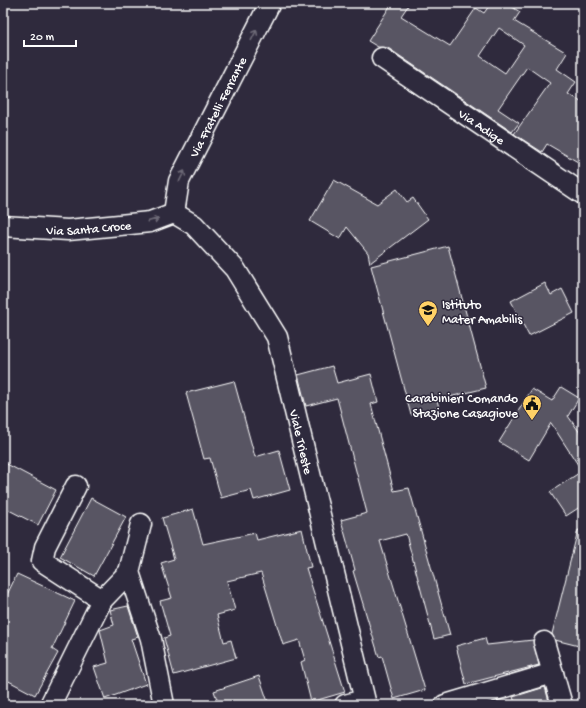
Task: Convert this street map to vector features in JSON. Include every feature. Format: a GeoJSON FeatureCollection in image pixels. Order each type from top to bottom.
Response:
{"type":"FeatureCollection","features":[{"type":"Feature","properties":{"kind":"street","name":"Via Fratelli Ferrante"},"geometry":{"type":"LineString","coordinates":[[174,213],[180,181],[270,3]]}},
{"type":"Feature","properties":{"kind":"street","name":"Via Adige"},"geometry":{"type":"LineString","coordinates":[[382,58],[583,194]]}},
{"type":"Feature","properties":{"kind":"street","name":"Via Santa Croce"},"geometry":{"type":"LineString","coordinates":[[3,226],[68,230],[150,222],[174,213]]}},
{"type":"Feature","properties":{"kind":"street","name":"Viale Trieste"},"geometry":{"type":"LineString","coordinates":[[174,213],[194,225],[235,269],[277,337],[365,703]]}},
{"type":"Feature","properties":{"kind":"street"},"geometry":{"type":"LineString","coordinates":[[76,486],[45,547],[42,561],[102,600]]}},
{"type":"Feature","properties":{"kind":"street"},"geometry":{"type":"LineString","coordinates":[[50,705],[102,600],[129,572],[142,524]]}},
{"type":"Feature","properties":{"kind":"street"},"geometry":{"type":"LineString","coordinates":[[129,572],[151,639],[164,705]]}},
{"type":"Feature","properties":{"kind":"street"},"geometry":{"type":"LineString","coordinates":[[544,642],[562,705]]}},
{"type":"Feature","properties":{"kind":"street"},"geometry":{"type":"LineString","coordinates":[[445,705],[553,673]]}},
{"type":"Feature","properties":{"kind":"street"},"geometry":{"type":"LineString","coordinates":[[345,705],[365,703]]}},
{"type":"Feature","properties":{"kind":"building"},"geometry":{"type":"Polygon","coordinates":[[[392,3],[410,3],[401,16],[450,46],[476,8],[484,13],[491,3],[506,3],[520,12],[514,21],[567,53],[557,69],[576,82],[568,94],[583,102],[583,165],[547,144],[542,152],[514,134],[550,83],[527,67],[498,109],[519,123],[512,132],[388,48],[378,47],[368,41],[392,3]],[[499,28],[480,56],[505,73],[524,45],[499,28]]]}},
{"type":"Feature","properties":{"kind":"building"},"geometry":{"type":"Polygon","coordinates":[[[334,180],[377,204],[397,189],[407,202],[413,198],[428,219],[370,263],[368,253],[347,227],[340,239],[310,221],[334,180]]]}},
{"type":"Feature","properties":{"kind":"building","name":"Istituto Mater Amabilis"},"geometry":{"type":"Polygon","coordinates":[[[448,246],[486,388],[437,400],[439,408],[411,415],[371,266],[448,246]]]}},
{"type":"Feature","properties":{"kind":"building"},"geometry":{"type":"Polygon","coordinates":[[[545,283],[551,295],[562,289],[574,313],[529,336],[511,301],[545,283]]]}},
{"type":"Feature","properties":{"kind":"building"},"geometry":{"type":"Polygon","coordinates":[[[332,366],[337,383],[371,374],[378,402],[371,404],[394,491],[409,488],[450,635],[434,639],[406,534],[380,541],[425,690],[394,699],[382,656],[379,657],[353,571],[355,570],[341,520],[367,513],[337,398],[306,406],[298,375],[332,366]]]}},
{"type":"Feature","properties":{"kind":"building"},"geometry":{"type":"Polygon","coordinates":[[[234,381],[255,457],[279,450],[290,490],[254,500],[251,490],[221,498],[210,458],[204,459],[186,393],[234,381]]]}},
{"type":"Feature","properties":{"kind":"building","name":"Carabinieri Comando Stazione Casagiove"},"geometry":{"type":"Polygon","coordinates":[[[561,387],[579,398],[568,416],[583,437],[583,505],[566,516],[550,492],[582,471],[551,423],[529,460],[499,442],[532,389],[552,401],[561,387]]]}},
{"type":"Feature","properties":{"kind":"building"},"geometry":{"type":"Polygon","coordinates":[[[3,462],[56,490],[38,525],[3,507],[3,462]]]}},
{"type":"Feature","properties":{"kind":"building"},"geometry":{"type":"Polygon","coordinates":[[[91,498],[126,517],[94,576],[60,557],[91,498]]]}},
{"type":"Feature","properties":{"kind":"building"},"geometry":{"type":"Polygon","coordinates":[[[193,509],[203,544],[255,533],[257,540],[302,529],[311,567],[306,568],[345,692],[311,702],[301,662],[305,660],[299,640],[283,645],[261,573],[227,581],[235,610],[217,615],[224,642],[231,640],[236,658],[174,675],[164,638],[170,636],[160,601],[172,598],[161,563],[174,559],[162,518],[193,509]]]}},
{"type":"Feature","properties":{"kind":"building"},"geometry":{"type":"Polygon","coordinates":[[[578,530],[583,531],[583,647],[555,640],[552,634],[578,530]]]}},
{"type":"Feature","properties":{"kind":"building"},"geometry":{"type":"Polygon","coordinates":[[[17,574],[75,601],[52,649],[58,653],[35,695],[3,678],[3,603],[17,574]]]}},
{"type":"Feature","properties":{"kind":"building"},"geometry":{"type":"Polygon","coordinates":[[[128,606],[138,637],[131,639],[146,684],[105,699],[94,667],[108,663],[100,630],[114,625],[110,610],[128,606]]]}},
{"type":"Feature","properties":{"kind":"building"},"geometry":{"type":"Polygon","coordinates":[[[485,638],[487,645],[533,640],[539,665],[466,684],[456,646],[485,638]]]}},
{"type":"Feature","properties":{"kind":"building"},"geometry":{"type":"Polygon","coordinates":[[[259,676],[269,705],[219,705],[214,691],[259,676]]]}},
{"type":"Feature","properties":{"kind":"building"},"geometry":{"type":"Polygon","coordinates":[[[545,687],[550,705],[516,705],[513,697],[545,687]]]}},
{"type":"Feature","properties":{"kind":"place","name":"Istituto Mater Amabilis"},"geometry":{"type":"Point","coordinates":[428,327]}},
{"type":"Feature","properties":{"kind":"place","name":"Carabinieri Comando Stazione Casagiove"},"geometry":{"type":"Point","coordinates":[532,421]}}]}
